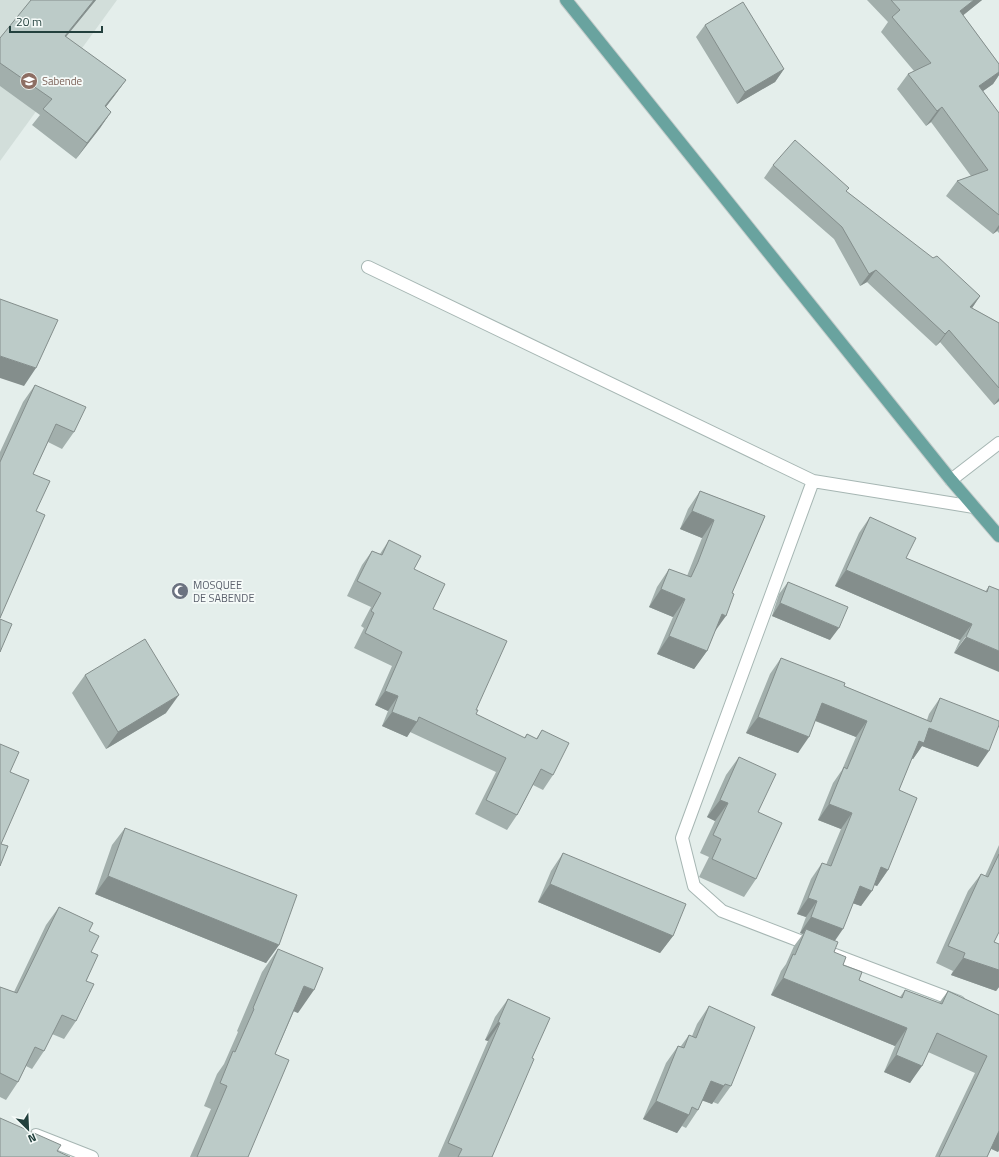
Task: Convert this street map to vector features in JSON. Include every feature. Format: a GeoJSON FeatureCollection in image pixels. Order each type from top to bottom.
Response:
{"type":"FeatureCollection","features":[{"type":"Feature","properties":{"kind":"main road"},"geometry":{"type":"LineString","coordinates":[[569,1],[951,480],[999,536]]}},
{"type":"Feature","properties":{"kind":"street"},"geometry":{"type":"LineString","coordinates":[[368,267],[813,481],[974,507]]}},
{"type":"Feature","properties":{"kind":"street"},"geometry":{"type":"LineString","coordinates":[[951,480],[999,443]]}},
{"type":"Feature","properties":{"kind":"street"},"geometry":{"type":"LineString","coordinates":[[813,481],[682,838],[694,886],[722,911],[970,1006]]}},
{"type":"Feature","properties":{"kind":"street"},"geometry":{"type":"LineString","coordinates":[[28,1131],[92,1157]]}},
{"type":"Feature","properties":{"kind":"shaded area","name":"Sabende"},"geometry":{"type":"Polygon","coordinates":[[[0,0],[117,0],[0,161],[0,0]]]}},
{"type":"Feature","properties":{"kind":"building"},"geometry":{"type":"Polygon","coordinates":[[[31,0],[94,0],[65,36],[126,80],[105,106],[111,112],[87,143],[43,109],[52,99],[0,63],[0,38],[31,0]]]}},
{"type":"Feature","properties":{"kind":"building"},"geometry":{"type":"Polygon","coordinates":[[[891,0],[974,0],[960,11],[999,64],[999,72],[979,86],[999,113],[999,215],[957,181],[988,170],[942,107],[937,111],[908,74],[931,63],[892,17],[900,10],[891,0]]]}},
{"type":"Feature","properties":{"kind":"building"},"geometry":{"type":"Polygon","coordinates":[[[743,2],[784,69],[745,92],[705,25],[743,2]]]}},
{"type":"Feature","properties":{"kind":"building"},"geometry":{"type":"Polygon","coordinates":[[[795,140],[849,188],[846,191],[933,258],[937,256],[980,296],[970,307],[999,323],[999,388],[949,330],[945,334],[876,270],[869,274],[842,227],[773,165],[795,140]]]}},
{"type":"Feature","properties":{"kind":"building"},"geometry":{"type":"Polygon","coordinates":[[[0,299],[58,320],[36,368],[0,356],[0,299]]]}},
{"type":"Feature","properties":{"kind":"building"},"geometry":{"type":"Polygon","coordinates":[[[35,385],[86,407],[74,432],[56,424],[33,474],[50,481],[36,511],[45,515],[0,618],[0,462],[35,385]]]}},
{"type":"Feature","properties":{"kind":"building"},"geometry":{"type":"Polygon","coordinates":[[[700,491],[765,516],[732,593],[734,594],[726,616],[722,614],[707,651],[669,636],[685,599],[661,589],[669,569],[691,577],[698,562],[714,520],[692,511],[700,491]]]}},
{"type":"Feature","properties":{"kind":"building"},"geometry":{"type":"Polygon","coordinates":[[[870,517],[916,538],[906,558],[987,592],[989,586],[999,590],[999,651],[966,637],[972,624],[846,570],[870,517]]]}},
{"type":"Feature","properties":{"kind":"building"},"geometry":{"type":"Polygon","coordinates":[[[389,540],[421,556],[414,569],[445,584],[433,609],[507,641],[476,710],[478,710],[476,714],[525,738],[527,734],[537,739],[542,730],[569,743],[553,775],[541,769],[517,815],[486,800],[506,758],[419,717],[417,722],[392,712],[398,696],[385,691],[402,652],[365,633],[374,613],[371,611],[381,593],[357,581],[372,551],[382,555],[389,540]]]}},
{"type":"Feature","properties":{"kind":"building"},"geometry":{"type":"Polygon","coordinates":[[[788,582],[848,607],[839,628],[780,603],[788,582]]]}},
{"type":"Feature","properties":{"kind":"building"},"geometry":{"type":"Polygon","coordinates":[[[0,619],[12,624],[0,652],[0,619]]]}},
{"type":"Feature","properties":{"kind":"building"},"geometry":{"type":"Polygon","coordinates":[[[145,639],[179,695],[118,732],[85,675],[145,639]]]}},
{"type":"Feature","properties":{"kind":"building"},"geometry":{"type":"Polygon","coordinates":[[[781,658],[845,683],[844,686],[931,722],[940,698],[999,721],[999,725],[989,751],[929,728],[924,743],[919,741],[899,790],[917,798],[888,870],[881,867],[872,891],[860,886],[843,929],[811,917],[817,901],[808,898],[822,863],[831,866],[852,813],[829,804],[844,767],[847,769],[867,721],[822,703],[809,737],[758,717],[781,658]]]}},
{"type":"Feature","properties":{"kind":"building"},"geometry":{"type":"Polygon","coordinates":[[[0,744],[19,752],[10,772],[29,780],[1,844],[8,846],[0,866],[0,744]]]}},
{"type":"Feature","properties":{"kind":"building"},"geometry":{"type":"Polygon","coordinates":[[[739,757],[776,774],[758,812],[782,823],[756,879],[712,859],[721,839],[713,835],[728,803],[720,800],[739,757]]]}},
{"type":"Feature","properties":{"kind":"building"},"geometry":{"type":"Polygon","coordinates":[[[125,828],[297,895],[279,945],[108,876],[125,828]]]}},
{"type":"Feature","properties":{"kind":"building"},"geometry":{"type":"Polygon","coordinates":[[[563,853],[686,904],[673,936],[550,884],[563,853]]]}},
{"type":"Feature","properties":{"kind":"building"},"geometry":{"type":"Polygon","coordinates":[[[999,854],[999,932],[994,942],[999,944],[999,970],[963,958],[965,953],[948,946],[981,874],[988,877],[999,854]]]}},
{"type":"Feature","properties":{"kind":"building"},"geometry":{"type":"Polygon","coordinates":[[[59,907],[93,923],[89,931],[99,936],[91,952],[98,955],[86,981],[94,984],[76,1021],[62,1015],[44,1051],[35,1047],[18,1082],[0,1073],[0,987],[17,993],[59,907]]]}},
{"type":"Feature","properties":{"kind":"building"},"geometry":{"type":"Polygon","coordinates":[[[806,929],[838,942],[834,952],[846,957],[843,965],[862,972],[859,980],[902,998],[905,990],[942,1004],[948,991],[999,1015],[999,1131],[987,1157],[939,1157],[987,1056],[937,1033],[922,1066],[896,1055],[907,1028],[783,978],[806,929]]]}},
{"type":"Feature","properties":{"kind":"building"},"geometry":{"type":"Polygon","coordinates":[[[278,949],[323,968],[314,990],[304,986],[275,1054],[289,1060],[248,1157],[197,1157],[227,1086],[220,1083],[233,1051],[235,1052],[254,1009],[253,1008],[278,949]]]}},
{"type":"Feature","properties":{"kind":"building"},"geometry":{"type":"Polygon","coordinates":[[[508,999],[550,1018],[532,1058],[534,1059],[492,1157],[458,1157],[462,1149],[448,1143],[500,1023],[498,1022],[508,999]]]}},
{"type":"Feature","properties":{"kind":"building"},"geometry":{"type":"Polygon","coordinates":[[[709,1006],[755,1027],[731,1086],[725,1084],[724,1086],[711,1081],[698,1110],[692,1107],[689,1115],[656,1101],[678,1046],[684,1048],[689,1035],[696,1038],[709,1006]]]}},
{"type":"Feature","properties":{"kind":"building"},"geometry":{"type":"Polygon","coordinates":[[[0,1118],[61,1145],[57,1151],[70,1157],[0,1157],[0,1118]]]}},
{"type":"Feature","properties":{"kind":"place","name":"Sabende"},"geometry":{"type":"Point","coordinates":[29,81]}},
{"type":"Feature","properties":{"kind":"place","name":"MOSQUEE DE SABENDE"},"geometry":{"type":"Point","coordinates":[180,591]}}]}
